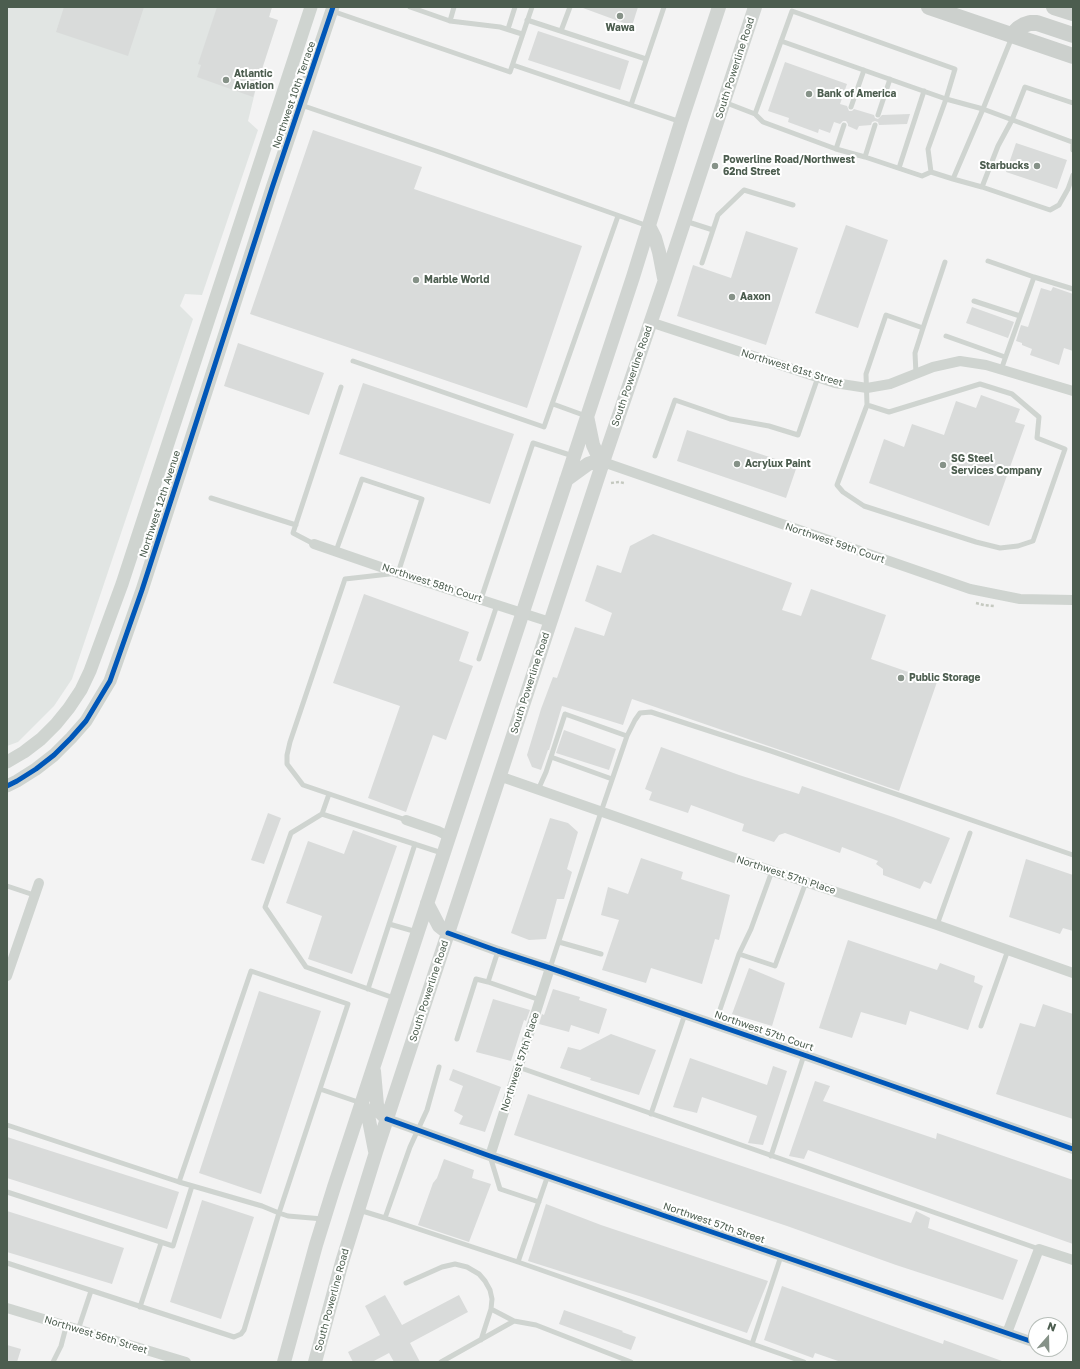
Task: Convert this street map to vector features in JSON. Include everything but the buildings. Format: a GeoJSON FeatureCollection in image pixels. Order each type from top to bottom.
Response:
{"type":"FeatureCollection","features":[{"type":"Feature","properties":{"kind":"main road"},"geometry":{"type":"LineString","coordinates":[[284,1362],[324,1219],[373,1064],[566,480],[718,7]]}},
{"type":"Feature","properties":{"kind":"main road","name":"South Powerline Road"},"geometry":{"type":"LineString","coordinates":[[315,1362],[358,1209],[386,1118],[755,7]]}},
{"type":"Feature","properties":{"kind":"main road"},"geometry":{"type":"LineString","coordinates":[[929,7],[1073,56]]}},
{"type":"Feature","properties":{"kind":"main road"},"geometry":{"type":"LineString","coordinates":[[1054,7],[1073,13]]}},
{"type":"Feature","properties":{"kind":"main road"},"geometry":{"type":"LineString","coordinates":[[1012,36],[1019,28],[1030,23],[1037,23],[1073,35]]}},
{"type":"Feature","properties":{"kind":"main road"},"geometry":{"type":"LineString","coordinates":[[648,226],[655,238],[665,280]]}},
{"type":"Feature","properties":{"kind":"main road"},"geometry":{"type":"LineString","coordinates":[[585,421],[593,445],[598,456],[603,462]]}},
{"type":"Feature","properties":{"kind":"main road"},"geometry":{"type":"LineString","coordinates":[[566,480],[588,464],[603,462]]}},
{"type":"Feature","properties":{"kind":"main road"},"geometry":{"type":"LineString","coordinates":[[427,903],[439,926],[448,933]]}},
{"type":"Feature","properties":{"kind":"main road"},"geometry":{"type":"LineString","coordinates":[[373,1064],[377,1105],[379,1111],[386,1118]]}},
{"type":"Feature","properties":{"kind":"main road"},"geometry":{"type":"LineString","coordinates":[[361,1103],[368,1115],[376,1152]]}},
{"type":"Feature","properties":{"kind":"street","name":"Northwest 10th Terrace"},"geometry":{"type":"LineString","coordinates":[[238,228],[311,7]]}},
{"type":"Feature","properties":{"kind":"street","name":"Northwest 10th Terrace"},"geometry":{"type":"LineString","coordinates":[[272,188],[333,9]]}},
{"type":"Feature","properties":{"kind":"street"},"geometry":{"type":"LineString","coordinates":[[275,116],[295,122]]}},
{"type":"Feature","properties":{"kind":"street","name":"Northwest 12th Avenue"},"geometry":{"type":"LineString","coordinates":[[7,786],[36,769],[54,755],[86,721],[110,682],[142,590],[272,188]]}},
{"type":"Feature","properties":{"kind":"street","name":"Northwest 12th Avenue"},"geometry":{"type":"LineString","coordinates":[[7,762],[24,752],[41,739],[56,724],[81,690],[96,657],[122,584],[238,228]]}},
{"type":"Feature","properties":{"kind":"street","name":"Northwest 61st Street"},"geometry":{"type":"LineString","coordinates":[[650,322],[835,383],[867,388],[890,384],[933,367],[960,361],[986,365],[1073,391]]}},
{"type":"Feature","properties":{"kind":"street","name":"Northwest 59th Court"},"geometry":{"type":"LineString","coordinates":[[603,462],[970,589],[1020,599],[1073,600]]}},
{"type":"Feature","properties":{"kind":"street","name":"Northwest 58th Court"},"geometry":{"type":"LineString","coordinates":[[314,544],[550,622]]}},
{"type":"Feature","properties":{"kind":"street"},"geometry":{"type":"LineString","coordinates":[[122,584],[142,590]]}},
{"type":"Feature","properties":{"kind":"street","name":"Northwest 57th Place"},"geometry":{"type":"LineString","coordinates":[[499,776],[772,871],[937,925],[1073,973]]}},
{"type":"Feature","properties":{"kind":"street"},"geometry":{"type":"LineString","coordinates":[[406,820],[448,836]]}},
{"type":"Feature","properties":{"kind":"street"},"geometry":{"type":"LineString","coordinates":[[7,976],[38,883]]}},
{"type":"Feature","properties":{"kind":"street","name":"Northwest 57th Court"},"geometry":{"type":"LineString","coordinates":[[448,933],[498,952],[715,1024],[1073,1149]]}},
{"type":"Feature","properties":{"kind":"street","name":"Northwest 57th Place"},"geometry":{"type":"LineString","coordinates":[[490,1156],[550,968]]}},
{"type":"Feature","properties":{"kind":"street","name":"Northwest 57th Street"},"geometry":{"type":"LineString","coordinates":[[386,1118],[490,1156],[1028,1340]]}},
{"type":"Feature","properties":{"kind":"street"},"geometry":{"type":"LineString","coordinates":[[1007,1333],[1039,1249],[1073,1260]]}},
{"type":"Feature","properties":{"kind":"street","name":"Northwest 56th Street"},"geometry":{"type":"LineString","coordinates":[[7,1308],[186,1362]]}},
{"type":"Feature","properties":{"kind":"lane"},"geometry":{"type":"LineString","coordinates":[[450,21],[454,7]]}},
{"type":"Feature","properties":{"kind":"lane"},"geometry":{"type":"LineString","coordinates":[[508,29],[515,7]]}},
{"type":"Feature","properties":{"kind":"lane"},"geometry":{"type":"LineString","coordinates":[[333,9],[510,72],[532,7]]}},
{"type":"Feature","properties":{"kind":"lane"},"geometry":{"type":"LineString","coordinates":[[561,31],[570,7]]}},
{"type":"Feature","properties":{"kind":"lane"},"geometry":{"type":"LineString","coordinates":[[631,105],[664,7]]}},
{"type":"Feature","properties":{"kind":"lane"},"geometry":{"type":"LineString","coordinates":[[413,8],[450,21],[500,27],[522,34]]}},
{"type":"Feature","properties":{"kind":"lane"},"geometry":{"type":"LineString","coordinates":[[755,114],[792,11],[955,69],[928,149],[931,172]]}},
{"type":"Feature","properties":{"kind":"lane"},"geometry":{"type":"LineString","coordinates":[[527,20],[646,59]]}},
{"type":"Feature","properties":{"kind":"lane"},"geometry":{"type":"LineString","coordinates":[[953,179],[983,110],[1012,36]]}},
{"type":"Feature","properties":{"kind":"lane"},"geometry":{"type":"LineString","coordinates":[[781,42],[924,92],[983,110],[1073,141],[1073,150]]}},
{"type":"Feature","properties":{"kind":"lane"},"geometry":{"type":"LineString","coordinates":[[513,65],[681,122]]}},
{"type":"Feature","properties":{"kind":"lane"},"geometry":{"type":"LineString","coordinates":[[851,108],[864,70]]}},
{"type":"Feature","properties":{"kind":"lane"},"geometry":{"type":"LineString","coordinates":[[878,115],[890,79]]}},
{"type":"Feature","properties":{"kind":"lane"},"geometry":{"type":"LineString","coordinates":[[982,187],[998,146],[1012,120],[1025,87],[1073,103]]}},
{"type":"Feature","properties":{"kind":"lane"},"geometry":{"type":"LineString","coordinates":[[899,168],[924,92]]}},
{"type":"Feature","properties":{"kind":"lane"},"geometry":{"type":"LineString","coordinates":[[724,102],[755,114],[763,122],[836,150],[865,157],[922,176],[931,172],[982,187],[1050,210],[1059,205],[1068,189],[1073,175]]}},
{"type":"Feature","properties":{"kind":"lane"},"geometry":{"type":"LineString","coordinates":[[301,105],[648,226]]}},
{"type":"Feature","properties":{"kind":"lane"},"geometry":{"type":"LineString","coordinates":[[836,150],[844,125]]}},
{"type":"Feature","properties":{"kind":"lane"},"geometry":{"type":"LineString","coordinates":[[865,157],[874,125]]}},
{"type":"Feature","properties":{"kind":"lane"},"geometry":{"type":"LineString","coordinates":[[702,263],[718,215],[744,190],[793,205]]}},
{"type":"Feature","properties":{"kind":"lane"},"geometry":{"type":"LineString","coordinates":[[353,361],[544,427],[618,216]]}},
{"type":"Feature","properties":{"kind":"lane"},"geometry":{"type":"LineString","coordinates":[[684,221],[713,230]]}},
{"type":"Feature","properties":{"kind":"lane"},"geometry":{"type":"LineString","coordinates":[[988,261],[1073,289]]}},
{"type":"Feature","properties":{"kind":"lane"},"geometry":{"type":"LineString","coordinates":[[916,374],[915,353],[945,262]]}},
{"type":"Feature","properties":{"kind":"lane"},"geometry":{"type":"LineString","coordinates":[[1001,370],[1034,277]]}},
{"type":"Feature","properties":{"kind":"lane"},"geometry":{"type":"LineString","coordinates":[[974,300],[1020,316]]}},
{"type":"Feature","properties":{"kind":"lane"},"geometry":{"type":"LineString","coordinates":[[867,405],[889,412],[980,384],[1012,394],[1039,417],[1037,438],[1065,449],[1033,541],[1018,546],[1000,548],[976,542],[864,506],[843,492],[837,485],[867,405],[866,374],[886,315],[923,328]]}},
{"type":"Feature","properties":{"kind":"lane"},"geometry":{"type":"LineString","coordinates":[[946,336],[1005,357]]}},
{"type":"Feature","properties":{"kind":"lane"},"geometry":{"type":"LineString","coordinates":[[655,456],[675,400],[730,419],[769,426],[798,435],[818,377]]}},
{"type":"Feature","properties":{"kind":"lane"},"geometry":{"type":"LineString","coordinates":[[314,544],[293,533],[341,387]]}},
{"type":"Feature","properties":{"kind":"lane"},"geometry":{"type":"LineString","coordinates":[[553,404],[585,421]]}},
{"type":"Feature","properties":{"kind":"lane"},"geometry":{"type":"LineString","coordinates":[[481,599],[533,443],[573,456]]}},
{"type":"Feature","properties":{"kind":"lane"},"geometry":{"type":"LineString","coordinates":[[336,551],[362,479],[422,499],[398,573],[345,579],[290,742],[287,755],[287,764],[303,785],[406,820]]}},
{"type":"Feature","properties":{"kind":"lane"},"geometry":{"type":"LineString","coordinates":[[211,498],[296,525]]}},
{"type":"Feature","properties":{"kind":"lane"},"geometry":{"type":"LineString","coordinates":[[479,659],[497,604]]}},
{"type":"Feature","properties":{"kind":"lane"},"geometry":{"type":"LineString","coordinates":[[550,968],[612,779],[628,736],[640,713],[651,712],[771,751],[1073,855]]}},
{"type":"Feature","properties":{"kind":"lane"},"geometry":{"type":"LineString","coordinates":[[538,790],[551,757],[565,714],[628,736]]}},
{"type":"Feature","properties":{"kind":"lane"},"geometry":{"type":"LineString","coordinates":[[551,757],[612,779]]}},
{"type":"Feature","properties":{"kind":"lane"},"geometry":{"type":"LineString","coordinates":[[328,794],[322,814],[291,833],[265,907],[306,967],[395,998]]}},
{"type":"Feature","properties":{"kind":"lane"},"geometry":{"type":"LineString","coordinates":[[322,814],[443,853]]}},
{"type":"Feature","properties":{"kind":"lane"},"geometry":{"type":"LineString","coordinates":[[937,925],[970,833]]}},
{"type":"Feature","properties":{"kind":"lane"},"geometry":{"type":"LineString","coordinates":[[368,989],[415,844]]}},
{"type":"Feature","properties":{"kind":"lane"},"geometry":{"type":"LineString","coordinates":[[715,1024],[739,954],[751,929],[772,871]]}},
{"type":"Feature","properties":{"kind":"lane"},"geometry":{"type":"LineString","coordinates":[[739,954],[775,966],[806,882]]}},
{"type":"Feature","properties":{"kind":"lane"},"geometry":{"type":"LineString","coordinates":[[7,886],[34,895]]}},
{"type":"Feature","properties":{"kind":"lane"},"geometry":{"type":"LineString","coordinates":[[389,924],[417,932]]}},
{"type":"Feature","properties":{"kind":"lane"},"geometry":{"type":"LineString","coordinates":[[559,942],[601,954]]}},
{"type":"Feature","properties":{"kind":"lane"},"geometry":{"type":"LineString","coordinates":[[981,1026],[1008,950]]}},
{"type":"Feature","properties":{"kind":"lane"},"geometry":{"type":"LineString","coordinates":[[488,982],[498,952]]}},
{"type":"Feature","properties":{"kind":"lane"},"geometry":{"type":"LineString","coordinates":[[7,1263],[234,1337],[241,1334],[244,1330],[279,1213],[348,1004],[251,971],[179,1182]]}},
{"type":"Feature","properties":{"kind":"lane"},"geometry":{"type":"LineString","coordinates":[[457,1039],[476,979],[540,1000]]}},
{"type":"Feature","properties":{"kind":"lane"},"geometry":{"type":"LineString","coordinates":[[650,1114],[684,1014]]}},
{"type":"Feature","properties":{"kind":"lane"},"geometry":{"type":"LineString","coordinates":[[771,1156],[804,1055]]}},
{"type":"Feature","properties":{"kind":"lane"},"geometry":{"type":"LineString","coordinates":[[385,1218],[410,1147],[427,1110],[439,1067]]}},
{"type":"Feature","properties":{"kind":"lane"},"geometry":{"type":"LineString","coordinates":[[518,1067],[1039,1249]]}},
{"type":"Feature","properties":{"kind":"lane"},"geometry":{"type":"LineString","coordinates":[[320,1089],[361,1103]]}},
{"type":"Feature","properties":{"kind":"lane"},"geometry":{"type":"LineString","coordinates":[[7,1125],[179,1182],[288,1216],[324,1219]]}},
{"type":"Feature","properties":{"kind":"lane"},"geometry":{"type":"LineString","coordinates":[[490,1156],[500,1188],[539,1202]]}},
{"type":"Feature","properties":{"kind":"lane"},"geometry":{"type":"LineString","coordinates":[[518,1262],[548,1176]]}},
{"type":"Feature","properties":{"kind":"lane"},"geometry":{"type":"LineString","coordinates":[[7,1192],[173,1246],[192,1186]]}},
{"type":"Feature","properties":{"kind":"lane"},"geometry":{"type":"LineString","coordinates":[[358,1209],[518,1262],[804,1362]]}},
{"type":"Feature","properties":{"kind":"lane"},"geometry":{"type":"LineString","coordinates":[[140,1307],[161,1243]]}},
{"type":"Feature","properties":{"kind":"lane"},"geometry":{"type":"LineString","coordinates":[[752,1344],[782,1256]]}},
{"type":"Feature","properties":{"kind":"lane"},"geometry":{"type":"LineString","coordinates":[[406,1283],[442,1267],[455,1264],[467,1267],[479,1274],[490,1290],[492,1299],[492,1309],[482,1340]]}},
{"type":"Feature","properties":{"kind":"lane"},"geometry":{"type":"LineString","coordinates":[[78,1330],[91,1291]]}},
{"type":"Feature","properties":{"kind":"lane"},"geometry":{"type":"LineString","coordinates":[[492,1309],[514,1321],[536,1325],[631,1362]]}},
{"type":"Feature","properties":{"kind":"lane"},"geometry":{"type":"LineString","coordinates":[[440,1362],[514,1321]]}},
{"type":"Feature","properties":{"kind":"lane"},"geometry":{"type":"LineString","coordinates":[[53,1362],[61,1346],[66,1327]]}},
{"type":"Feature","properties":{"kind":"shaded area"},"geometry":{"type":"Polygon","coordinates":[[[7,7],[272,7],[248,121],[258,130],[202,295],[185,294],[180,306],[193,319],[72,679],[54,706],[18,742],[7,746],[7,7]]]}},
{"type":"Feature","properties":{"kind":"cycle path"},"geometry":{"type":"LineString","coordinates":[[7,786],[36,769],[54,755],[71,738],[86,721],[110,681],[142,590],[272,188],[333,7]]}},
{"type":"Feature","properties":{"kind":"cycle path"},"geometry":{"type":"LineString","coordinates":[[448,933],[1073,1149]]}},
{"type":"Feature","properties":{"kind":"cycle path"},"geometry":{"type":"LineString","coordinates":[[387,1119],[490,1156],[1028,1340]]}},
{"type":"Feature","properties":{"kind":"place","name":"Wawa"},"geometry":{"type":"Point","coordinates":[620,16]}},
{"type":"Feature","properties":{"kind":"place","name":"Atlantic Aviation"},"geometry":{"type":"Point","coordinates":[226,80]}},
{"type":"Feature","properties":{"kind":"place","name":"Bank of America"},"geometry":{"type":"Point","coordinates":[809,94]}},
{"type":"Feature","properties":{"kind":"place","name":"Powerline Road/Northwest 62nd Street"},"geometry":{"type":"Point","coordinates":[715,166]}},
{"type":"Feature","properties":{"kind":"place","name":"Starbucks"},"geometry":{"type":"Point","coordinates":[1037,166]}},
{"type":"Feature","properties":{"kind":"place","name":"Marble World"},"geometry":{"type":"Point","coordinates":[416,280]}},
{"type":"Feature","properties":{"kind":"place","name":"Aaxon"},"geometry":{"type":"Point","coordinates":[732,297]}},
{"type":"Feature","properties":{"kind":"place","name":"Acrylux Paint"},"geometry":{"type":"Point","coordinates":[737,464]}},
{"type":"Feature","properties":{"kind":"place","name":"SG Steel Services Company"},"geometry":{"type":"Point","coordinates":[943,465]}},
{"type":"Feature","properties":{"kind":"place","name":"Public Storage"},"geometry":{"type":"Point","coordinates":[901,678]}}]}
